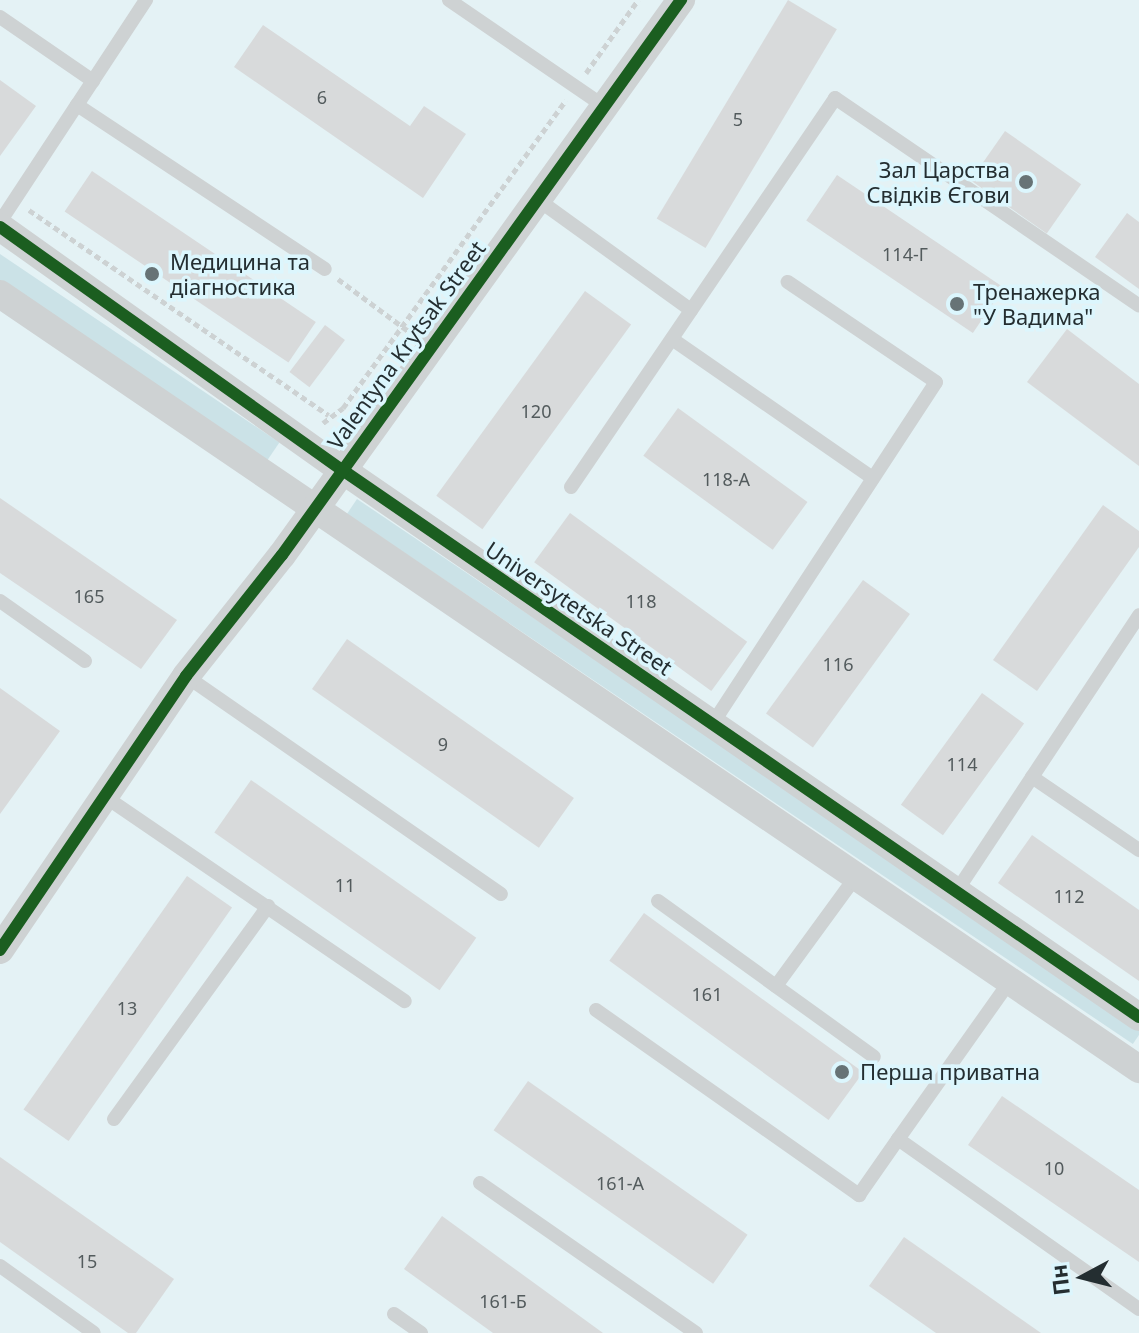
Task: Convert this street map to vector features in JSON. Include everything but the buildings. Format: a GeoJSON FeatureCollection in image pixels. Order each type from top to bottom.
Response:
{"type":"FeatureCollection","features":[{"type":"Feature","properties":{"kind":"street","name":"Valentyna Krytsak Street"},"geometry":{"type":"LineString","coordinates":[[0,950],[186,676],[312,509],[681,0]]}},
{"type":"Feature","properties":{"kind":"street","name":"Universytetska Street"},"geometry":{"type":"LineString","coordinates":[[0,225],[341,469],[1139,1017]]}},
{"type":"Feature","properties":{"kind":"street"},"geometry":{"type":"LineString","coordinates":[[0,294],[1139,1069]]}},
{"type":"Feature","properties":{"kind":"lane"},"geometry":{"type":"LineString","coordinates":[[0,225],[146,0]]}},
{"type":"Feature","properties":{"kind":"lane"},"geometry":{"type":"LineString","coordinates":[[449,0],[604,106]]}},
{"type":"Feature","properties":{"kind":"lane"},"geometry":{"type":"LineString","coordinates":[[0,17],[93,81]]}},
{"type":"Feature","properties":{"kind":"lane"},"geometry":{"type":"LineString","coordinates":[[571,487],[835,98],[1139,305]]}},
{"type":"Feature","properties":{"kind":"lane"},"geometry":{"type":"LineString","coordinates":[[77,105],[325,269]]}},
{"type":"Feature","properties":{"kind":"lane"},"geometry":{"type":"LineString","coordinates":[[537,199],[691,310]]}},
{"type":"Feature","properties":{"kind":"lane"},"geometry":{"type":"LineString","coordinates":[[713,723],[936,382],[788,282]]}},
{"type":"Feature","properties":{"kind":"lane"},"geometry":{"type":"LineString","coordinates":[[672,339],[873,478]]}},
{"type":"Feature","properties":{"kind":"lane"},"geometry":{"type":"LineString","coordinates":[[0,601],[85,661]]}},
{"type":"Feature","properties":{"kind":"lane"},"geometry":{"type":"LineString","coordinates":[[956,892],[1139,615]]}},
{"type":"Feature","properties":{"kind":"lane"},"geometry":{"type":"LineString","coordinates":[[186,676],[501,894]]}},
{"type":"Feature","properties":{"kind":"lane"},"geometry":{"type":"LineString","coordinates":[[1032,777],[1139,850]]}},
{"type":"Feature","properties":{"kind":"lane"},"geometry":{"type":"LineString","coordinates":[[104,796],[405,1001]]}},
{"type":"Feature","properties":{"kind":"lane"},"geometry":{"type":"LineString","coordinates":[[776,986],[857,875]]}},
{"type":"Feature","properties":{"kind":"lane"},"geometry":{"type":"LineString","coordinates":[[658,901],[874,1057]]}},
{"type":"Feature","properties":{"kind":"lane"},"geometry":{"type":"LineString","coordinates":[[114,1119],[268,906]]}},
{"type":"Feature","properties":{"kind":"lane"},"geometry":{"type":"LineString","coordinates":[[596,1010],[859,1195],[1010,981]]}},
{"type":"Feature","properties":{"kind":"lane"},"geometry":{"type":"LineString","coordinates":[[898,1139],[1139,1309]]}},
{"type":"Feature","properties":{"kind":"lane"},"geometry":{"type":"LineString","coordinates":[[480,1183],[696,1333]]}},
{"type":"Feature","properties":{"kind":"lane"},"geometry":{"type":"LineString","coordinates":[[0,1266],[94,1333]]}},
{"type":"Feature","properties":{"kind":"lane"},"geometry":{"type":"LineString","coordinates":[[394,1314],[421,1333]]}},
{"type":"Feature","properties":{"kind":"path"},"geometry":{"type":"LineString","coordinates":[[15,200],[328,415],[343,408],[638,0]]}},
{"type":"Feature","properties":{"kind":"path"},"geometry":{"type":"LineString","coordinates":[[325,269],[430,347]]}},
{"type":"Feature","properties":{"kind":"shaded area"},"geometry":{"type":"Polygon","coordinates":[[[0,254],[279,442],[267,462],[0,282],[0,254]]]}},
{"type":"Feature","properties":{"kind":"shaded area"},"geometry":{"type":"Polygon","coordinates":[[[357,499],[1139,1026],[1139,1035],[1133,1044],[347,514],[357,499]]]}},
{"type":"Feature","properties":{"kind":"cycle path"},"geometry":{"type":"LineString","coordinates":[[0,950],[186,676],[282,555],[681,0]]}},
{"type":"Feature","properties":{"kind":"cycle path"},"geometry":{"type":"LineString","coordinates":[[0,227],[341,469],[1139,1017]]}},
{"type":"Feature","properties":{"kind":"place","name":"Зал Царства Свідків Єгови"},"geometry":{"type":"Point","coordinates":[1026,182]}},
{"type":"Feature","properties":{"kind":"place","name":"Медицина та діагностика"},"geometry":{"type":"Point","coordinates":[152,274]}},
{"type":"Feature","properties":{"kind":"place","name":"Тренажерка \"У Вадима\""},"geometry":{"type":"Point","coordinates":[957,304]}},
{"type":"Feature","properties":{"kind":"place","name":"Перша приватна"},"geometry":{"type":"Point","coordinates":[842,1072]}}]}
